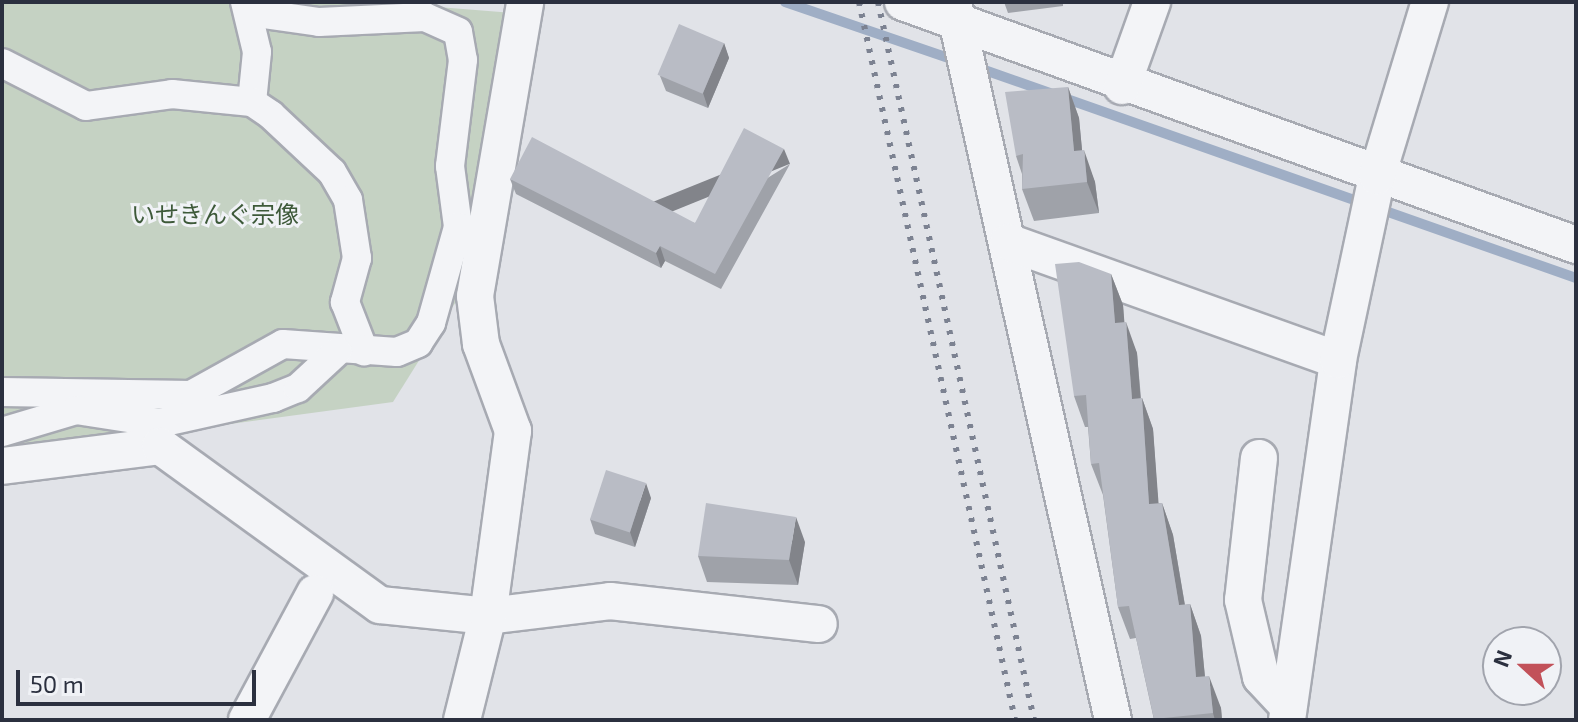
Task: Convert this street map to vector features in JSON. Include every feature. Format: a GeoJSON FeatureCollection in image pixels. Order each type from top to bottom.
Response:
{"type":"FeatureCollection","features":[{"type":"Feature","properties":{"kind":"street"},"geometry":{"type":"LineString","coordinates":[[2,432],[68,402],[191,395],[283,344],[397,352],[418,343],[471,230],[525,2]]}},
{"type":"Feature","properties":{"kind":"street"},"geometry":{"type":"LineString","coordinates":[[903,2],[962,39],[1122,86],[1373,194],[1576,245]]}},
{"type":"Feature","properties":{"kind":"street"},"geometry":{"type":"LineString","coordinates":[[1122,86],[1152,2]]}},
{"type":"Feature","properties":{"kind":"street"},"geometry":{"type":"LineString","coordinates":[[1287,712],[1338,360],[1373,194],[1430,2]]}},
{"type":"Feature","properties":{"kind":"street"},"geometry":{"type":"LineString","coordinates":[[252,102],[257,52],[247,7],[319,22],[425,17],[458,32],[463,60],[450,166],[471,230],[479,332],[513,431],[488,616],[462,720]]}},
{"type":"Feature","properties":{"kind":"street"},"geometry":{"type":"LineString","coordinates":[[962,39],[1113,720]]}},
{"type":"Feature","properties":{"kind":"street"},"geometry":{"type":"LineString","coordinates":[[2,63],[86,106],[172,94],[252,102],[303,141],[348,200],[357,258],[345,302],[351,351]]}},
{"type":"Feature","properties":{"kind":"street"},"geometry":{"type":"LineString","coordinates":[[1008,242],[1338,360]]}},
{"type":"Feature","properties":{"kind":"street"},"geometry":{"type":"LineString","coordinates":[[2,392],[68,402],[160,423],[273,398],[298,388],[351,351]]}},
{"type":"Feature","properties":{"kind":"street"},"geometry":{"type":"LineString","coordinates":[[2,466],[160,446],[380,605],[488,616],[610,601],[819,624]]}},
{"type":"Feature","properties":{"kind":"street"},"geometry":{"type":"LineString","coordinates":[[1259,458],[1243,600],[1261,677],[1287,712]]}},
{"type":"Feature","properties":{"kind":"street"},"geometry":{"type":"LineString","coordinates":[[247,720],[315,593]]}},
{"type":"Feature","properties":{"kind":"green space","name":"いせきんぐ宗像"},"geometry":{"type":"Polygon","coordinates":[[[2,2],[375,2],[513,13],[462,292],[393,402],[2,455],[2,2]]]}},
{"type":"Feature","properties":{"kind":"building"},"geometry":{"type":"Polygon","coordinates":[[[679,24],[724,43],[703,94],[658,75],[679,24]]]}},
{"type":"Feature","properties":{"kind":"building"},"geometry":{"type":"Polygon","coordinates":[[[1068,87],[1074,151],[1084,150],[1087,182],[1022,189],[1023,154],[1016,156],[1005,92],[1068,87]]]}},
{"type":"Feature","properties":{"kind":"building"},"geometry":{"type":"Polygon","coordinates":[[[744,128],[784,149],[715,274],[660,246],[656,253],[510,179],[532,137],[695,223],[744,128]]]}},
{"type":"Feature","properties":{"kind":"building"},"geometry":{"type":"Polygon","coordinates":[[[1079,262],[1111,274],[1115,323],[1126,322],[1132,399],[1142,398],[1149,504],[1162,503],[1179,605],[1190,604],[1196,677],[1209,676],[1213,713],[1154,719],[1129,606],[1118,607],[1099,463],[1091,464],[1086,395],[1074,396],[1055,264],[1079,262]]]}},
{"type":"Feature","properties":{"kind":"building"},"geometry":{"type":"Polygon","coordinates":[[[606,470],[646,483],[630,532],[590,519],[606,470]]]}},
{"type":"Feature","properties":{"kind":"building"},"geometry":{"type":"Polygon","coordinates":[[[706,503],[796,517],[789,560],[698,556],[706,503]]]}},
{"type":"Feature","properties":{"kind":"waterway"},"geometry":{"type":"LineString","coordinates":[[785,2],[957,61]]}},
{"type":"Feature","properties":{"kind":"waterway"},"geometry":{"type":"LineString","coordinates":[[976,67],[1576,278]]}},
{"type":"Feature","properties":{"kind":"railway"},"geometry":{"type":"LineString","coordinates":[[859,2],[1015,720]]}},
{"type":"Feature","properties":{"kind":"railway"},"geometry":{"type":"LineString","coordinates":[[878,2],[1034,720]]}}]}
